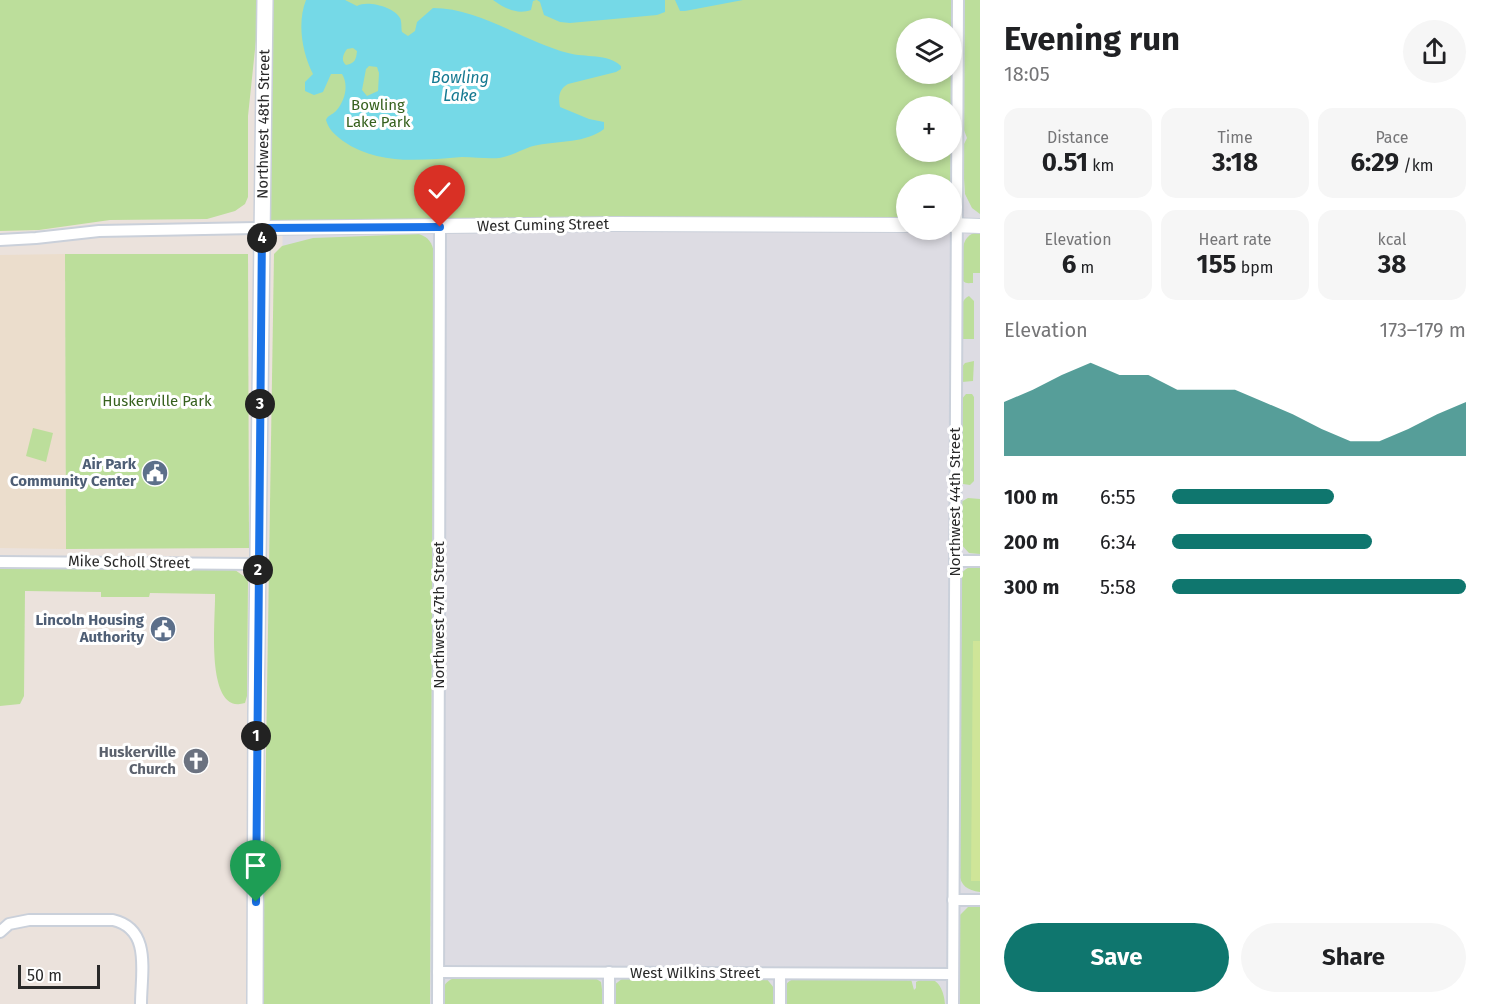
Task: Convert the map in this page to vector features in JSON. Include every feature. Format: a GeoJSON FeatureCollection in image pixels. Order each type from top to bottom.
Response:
{"type":"FeatureCollection","features":[{"type":"Feature","properties":{"kind":"main road","name":"Northwest 48th Street"},"geometry":{"type":"LineString","coordinates":[[255,1004],[265,0]]}},
{"type":"Feature","properties":{"kind":"street","name":"Northwest 44th Street"},"geometry":{"type":"LineString","coordinates":[[955,174],[958,0]]}},
{"type":"Feature","properties":{"kind":"street","name":"West Cuming Street"},"geometry":{"type":"LineString","coordinates":[[0,240],[99,231],[262,228],[613,224],[896,225]]}},
{"type":"Feature","properties":{"kind":"street"},"geometry":{"type":"LineString","coordinates":[[962,226],[980,226]]}},
{"type":"Feature","properties":{"kind":"street","name":"Northwest 47th Street"},"geometry":{"type":"LineString","coordinates":[[438,1004],[440,227]]}},
{"type":"Feature","properties":{"kind":"street","name":"Northwest 44th Street"},"geometry":{"type":"LineString","coordinates":[[953,1004],[954,240]]}},
{"type":"Feature","properties":{"kind":"street"},"geometry":{"type":"LineString","coordinates":[[955,561],[980,561]]}},
{"type":"Feature","properties":{"kind":"street","name":"Mike Scholl Street"},"geometry":{"type":"LineString","coordinates":[[0,562],[258,564]]}},
{"type":"Feature","properties":{"kind":"street"},"geometry":{"type":"LineString","coordinates":[[953,900],[980,900]]}},
{"type":"Feature","properties":{"kind":"street"},"geometry":{"type":"LineString","coordinates":[[2,930],[15,922],[29,920],[113,920],[125,923],[139,937],[141,1004]]}},
{"type":"Feature","properties":{"kind":"street","name":"West Wilkins Street"},"geometry":{"type":"LineString","coordinates":[[438,972],[953,974]]}},
{"type":"Feature","properties":{"kind":"street"},"geometry":{"type":"LineString","coordinates":[[609,972],[609,1004]]}},
{"type":"Feature","properties":{"kind":"street"},"geometry":{"type":"LineString","coordinates":[[780,974],[780,1004]]}},
{"type":"Feature","properties":{"kind":"shaded area"},"geometry":{"type":"Polygon","coordinates":[[[980,0],[980,1004],[274,1004],[283,196],[896,24],[896,84],[962,84],[962,18],[916,18],[980,0]]]}},
{"type":"Feature","properties":{"kind":"shaded area"},"geometry":{"type":"Polygon","coordinates":[[[65,254],[66,549],[0,548],[0,255],[65,254]]]}},
{"type":"Feature","properties":{"kind":"green space"},"geometry":{"type":"Polygon","coordinates":[[[0,0],[256,0],[256,40],[248,116],[248,197],[245,204],[235,211],[207,219],[110,220],[39,230],[0,231],[0,0]]]}},
{"type":"Feature","properties":{"kind":"green space","name":"Bowling Lake Park"},"geometry":{"type":"Polygon","coordinates":[[[265,0],[958,0],[958,18],[896,18],[896,84],[958,84],[958,96],[896,96],[896,162],[958,162],[958,174],[896,174],[896,225],[262,228],[265,0]]]}},
{"type":"Feature","properties":{"kind":"green space"},"geometry":{"type":"Polygon","coordinates":[[[963,0],[980,0],[980,214],[972,208],[965,194],[962,148],[967,138],[962,125],[963,0]]]}},
{"type":"Feature","properties":{"kind":"green space"},"geometry":{"type":"Polygon","coordinates":[[[980,231],[980,273],[973,273],[973,283],[966,283],[961,278],[963,246],[968,237],[980,231]]]}},
{"type":"Feature","properties":{"kind":"green space"},"geometry":{"type":"Polygon","coordinates":[[[419,234],[430,241],[434,253],[430,1004],[262,1004],[274,254],[282,246],[313,238],[419,234]]]}},
{"type":"Feature","properties":{"kind":"green space","name":"Huskerville Park"},"geometry":{"type":"Polygon","coordinates":[[[65,254],[248,254],[249,548],[66,549],[65,254]]]}},
{"type":"Feature","properties":{"kind":"green space"},"geometry":{"type":"Polygon","coordinates":[[[969,296],[974,301],[974,339],[961,339],[962,303],[969,296]]]}},
{"type":"Feature","properties":{"kind":"green space"},"geometry":{"type":"Polygon","coordinates":[[[974,361],[973,381],[962,382],[961,368],[965,363],[974,361]]]}},
{"type":"Feature","properties":{"kind":"green space"},"geometry":{"type":"Polygon","coordinates":[[[966,394],[972,394],[974,397],[974,481],[970,485],[963,484],[960,476],[961,400],[966,394]]]}},
{"type":"Feature","properties":{"kind":"green space"},"geometry":{"type":"Polygon","coordinates":[[[33,428],[53,433],[46,462],[26,456],[33,428]]]}},
{"type":"Feature","properties":{"kind":"green space"},"geometry":{"type":"Polygon","coordinates":[[[968,498],[980,499],[980,554],[969,553],[960,543],[960,507],[961,502],[968,498]]]}},
{"type":"Feature","properties":{"kind":"green space"},"geometry":{"type":"Polygon","coordinates":[[[980,565],[980,892],[965,887],[959,873],[959,581],[966,569],[980,565]]]}},
{"type":"Feature","properties":{"kind":"green space"},"geometry":{"type":"Polygon","coordinates":[[[0,568],[235,570],[248,582],[247,696],[245,703],[232,703],[223,695],[218,680],[214,642],[215,594],[150,593],[149,597],[101,597],[101,592],[25,591],[24,696],[20,704],[0,706],[0,568]]]}},
{"type":"Feature","properties":{"kind":"green space"},"geometry":{"type":"Polygon","coordinates":[[[973,641],[980,641],[980,881],[971,881],[973,641]]]}},
{"type":"Feature","properties":{"kind":"green space"},"geometry":{"type":"Polygon","coordinates":[[[980,904],[980,1004],[958,1004],[959,916],[970,905],[980,904]]]}},
{"type":"Feature","properties":{"kind":"green space"},"geometry":{"type":"Polygon","coordinates":[[[457,977],[595,978],[601,982],[604,1004],[441,1004],[444,987],[457,977]]]}},
{"type":"Feature","properties":{"kind":"green space"},"geometry":{"type":"Polygon","coordinates":[[[623,978],[766,978],[774,988],[776,1004],[613,1004],[613,986],[623,978]]]}},
{"type":"Feature","properties":{"kind":"green space"},"geometry":{"type":"Polygon","coordinates":[[[794,979],[911,979],[914,990],[916,982],[928,979],[933,980],[940,987],[945,1004],[784,1004],[787,983],[794,979]]]}},
{"type":"Feature","properties":{"kind":"water","name":"Bowling Lake"},"geometry":{"type":"Polygon","coordinates":[[[306,0],[345,0],[357,6],[367,4],[380,6],[397,14],[401,20],[402,32],[408,36],[415,31],[417,22],[433,8],[450,9],[484,19],[551,48],[610,59],[621,66],[621,69],[568,84],[563,88],[559,97],[560,107],[589,119],[604,122],[604,129],[589,137],[533,146],[499,158],[401,160],[357,149],[335,134],[326,120],[336,111],[344,98],[346,88],[342,74],[331,74],[323,92],[314,95],[305,91],[305,82],[313,74],[302,37],[303,9],[306,0]],[[353,48],[347,49],[344,55],[343,61],[346,65],[355,59],[357,51],[353,48]],[[369,66],[366,69],[362,90],[367,96],[378,91],[377,67],[369,66]]]}},
{"type":"Feature","properties":{"kind":"water"},"geometry":{"type":"Polygon","coordinates":[[[493,0],[536,0],[533,1],[531,10],[521,12],[506,8],[493,0]]]}},
{"type":"Feature","properties":{"kind":"water"},"geometry":{"type":"Polygon","coordinates":[[[537,0],[665,0],[665,12],[657,15],[570,23],[560,22],[544,15],[540,2],[537,0]]]}},
{"type":"Feature","properties":{"kind":"water"},"geometry":{"type":"Polygon","coordinates":[[[675,0],[743,0],[680,11],[675,0]]]}},
{"type":"Feature","properties":{"kind":"place","name":"Air Park Community Center"},"geometry":{"type":"Point","coordinates":[155,473]}},
{"type":"Feature","properties":{"kind":"place","name":"Lincoln Housing Authority"},"geometry":{"type":"Point","coordinates":[163,629]}},
{"type":"Feature","properties":{"kind":"place","name":"Huskerville Church"},"geometry":{"type":"Point","coordinates":[196,761]}},
{"type":"Feature","properties":{"kind":"route"},"geometry":{"type":"LineString","coordinates":[[256,902],[262,228],[440,227]]}}]}
